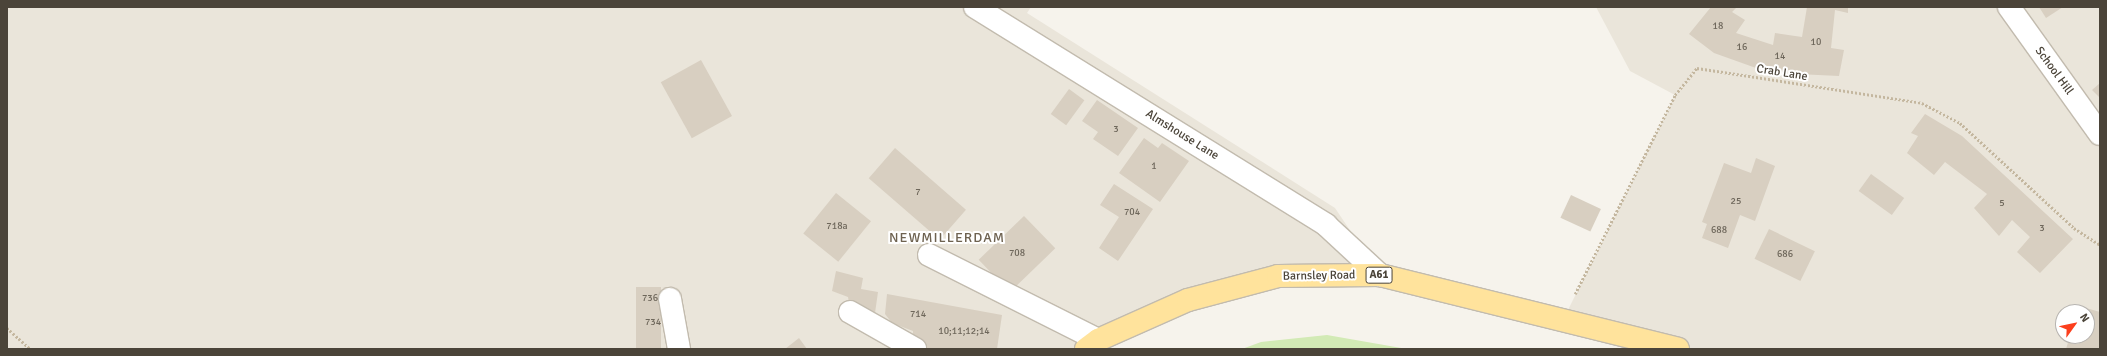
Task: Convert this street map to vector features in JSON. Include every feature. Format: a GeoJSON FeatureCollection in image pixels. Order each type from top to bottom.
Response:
{"type":"FeatureCollection","features":[{"type":"Feature","properties":{"kind":"main road","name":"Barnsley Road"},"geometry":{"type":"LineString","coordinates":[[1092,345],[1188,300],[1278,276],[1380,275],[1678,349]]}},
{"type":"Feature","properties":{"kind":"street","name":"Almshouse Lane"},"geometry":{"type":"LineString","coordinates":[[974,7],[1018,32],[1326,226],[1380,275]]}},
{"type":"Feature","properties":{"kind":"street","name":"School Hill"},"geometry":{"type":"LineString","coordinates":[[2010,7],[2100,134]]}},
{"type":"Feature","properties":{"kind":"street"},"geometry":{"type":"LineString","coordinates":[[929,255],[1092,345]]}},
{"type":"Feature","properties":{"kind":"street"},"geometry":{"type":"LineString","coordinates":[[670,299],[679,349]]}},
{"type":"Feature","properties":{"kind":"street"},"geometry":{"type":"LineString","coordinates":[[850,312],[915,349]]}},
{"type":"Feature","properties":{"kind":"path","name":"Crab Lane"},"geometry":{"type":"LineString","coordinates":[[1563,320],[1675,95],[1697,68],[1922,103],[1960,124],[2074,228],[2100,245]]}},
{"type":"Feature","properties":{"kind":"path"},"geometry":{"type":"LineString","coordinates":[[7,328],[30,349]]}},
{"type":"Feature","properties":{"kind":"shaded area"},"geometry":{"type":"Polygon","coordinates":[[[7,7],[1031,7],[1027,13],[1335,208],[1380,275],[1278,276],[1086,349],[7,349],[7,7]]]}},
{"type":"Feature","properties":{"kind":"shaded area"},"geometry":{"type":"Polygon","coordinates":[[[1596,7],[2100,7],[2100,349],[1678,349],[1563,320],[1675,95],[1630,71],[1596,7]]]}},
{"type":"Feature","properties":{"kind":"green space"},"geometry":{"type":"Polygon","coordinates":[[[1327,335],[1407,349],[1242,349],[1261,342],[1327,335]]]}},
{"type":"Feature","properties":{"kind":"building"},"geometry":{"type":"Polygon","coordinates":[[[1711,7],[1737,7],[1732,12],[1745,20],[1736,33],[1773,45],[1775,33],[1802,37],[1807,7],[1848,7],[1848,13],[1835,10],[1831,48],[1844,50],[1839,76],[1797,74],[1756,68],[1714,53],[1689,34],[1711,7]]]}},
{"type":"Feature","properties":{"kind":"building"},"geometry":{"type":"Polygon","coordinates":[[[2039,7],[2063,7],[2046,18],[2039,7]]]}},
{"type":"Feature","properties":{"kind":"building"},"geometry":{"type":"Polygon","coordinates":[[[701,60],[732,116],[692,138],[661,82],[701,60]]]}},
{"type":"Feature","properties":{"kind":"building"},"geometry":{"type":"Polygon","coordinates":[[[2100,83],[2100,98],[2092,90],[2100,83]]]}},
{"type":"Feature","properties":{"kind":"building"},"geometry":{"type":"Polygon","coordinates":[[[1069,89],[1084,100],[1066,125],[1051,114],[1069,89]]]}},
{"type":"Feature","properties":{"kind":"building"},"geometry":{"type":"Polygon","coordinates":[[[1097,100],[1138,128],[1118,156],[1093,139],[1098,132],[1082,121],[1097,100]]]}},
{"type":"Feature","properties":{"kind":"building"},"geometry":{"type":"Polygon","coordinates":[[[1925,114],[1962,136],[2073,239],[2040,273],[2017,252],[2030,237],[2012,220],[1999,236],[1974,208],[1987,194],[1945,162],[1934,175],[1907,153],[1918,136],[1911,133],[1925,114]]]}},
{"type":"Feature","properties":{"kind":"building"},"geometry":{"type":"Polygon","coordinates":[[[1144,138],[1158,148],[1162,143],[1189,161],[1160,202],[1119,173],[1144,138]]]}},
{"type":"Feature","properties":{"kind":"building"},"geometry":{"type":"Polygon","coordinates":[[[895,148],[966,210],[940,240],[869,178],[895,148]]]}},
{"type":"Feature","properties":{"kind":"building"},"geometry":{"type":"Polygon","coordinates":[[[1756,158],[1775,166],[1755,221],[1740,215],[1728,248],[1702,238],[1707,224],[1702,222],[1724,163],[1751,173],[1756,158]]]}},
{"type":"Feature","properties":{"kind":"building"},"geometry":{"type":"Polygon","coordinates":[[[1871,174],[1904,198],[1892,215],[1859,191],[1871,174]]]}},
{"type":"Feature","properties":{"kind":"building"},"geometry":{"type":"Polygon","coordinates":[[[1114,184],[1153,209],[1118,261],[1099,248],[1119,217],[1100,205],[1114,184]]]}},
{"type":"Feature","properties":{"kind":"building"},"geometry":{"type":"Polygon","coordinates":[[[836,193],[871,221],[838,262],[803,233],[836,193]]]}},
{"type":"Feature","properties":{"kind":"building"},"geometry":{"type":"Polygon","coordinates":[[[1571,195],[1601,209],[1590,232],[1560,218],[1571,195]]]}},
{"type":"Feature","properties":{"kind":"building"},"geometry":{"type":"Polygon","coordinates":[[[1024,216],[1055,248],[1010,292],[979,260],[1024,216]]]}},
{"type":"Feature","properties":{"kind":"building"},"geometry":{"type":"Polygon","coordinates":[[[1769,229],[1815,251],[1800,281],[1755,259],[1769,229]]]}},
{"type":"Feature","properties":{"kind":"building"},"geometry":{"type":"Polygon","coordinates":[[[836,271],[863,278],[861,289],[878,292],[874,320],[849,303],[848,297],[832,291],[836,271]]]}},
{"type":"Feature","properties":{"kind":"building"},"geometry":{"type":"Polygon","coordinates":[[[636,287],[661,287],[661,349],[636,349],[636,287]]]}},
{"type":"Feature","properties":{"kind":"building"},"geometry":{"type":"Polygon","coordinates":[[[887,294],[1002,315],[997,349],[921,349],[913,343],[913,331],[892,323],[885,314],[887,294]]]}},
{"type":"Feature","properties":{"kind":"building"},"geometry":{"type":"Polygon","coordinates":[[[2095,311],[2100,312],[2100,349],[2066,349],[2068,344],[2095,344],[2095,311]]]}},
{"type":"Feature","properties":{"kind":"building"},"geometry":{"type":"Polygon","coordinates":[[[799,338],[807,349],[785,349],[799,338]]]}},
{"type":"Feature","properties":{"kind":"district","name":"NEWMILLERDAM"},"geometry":{"type":"Point","coordinates":[947,238]}}]}
